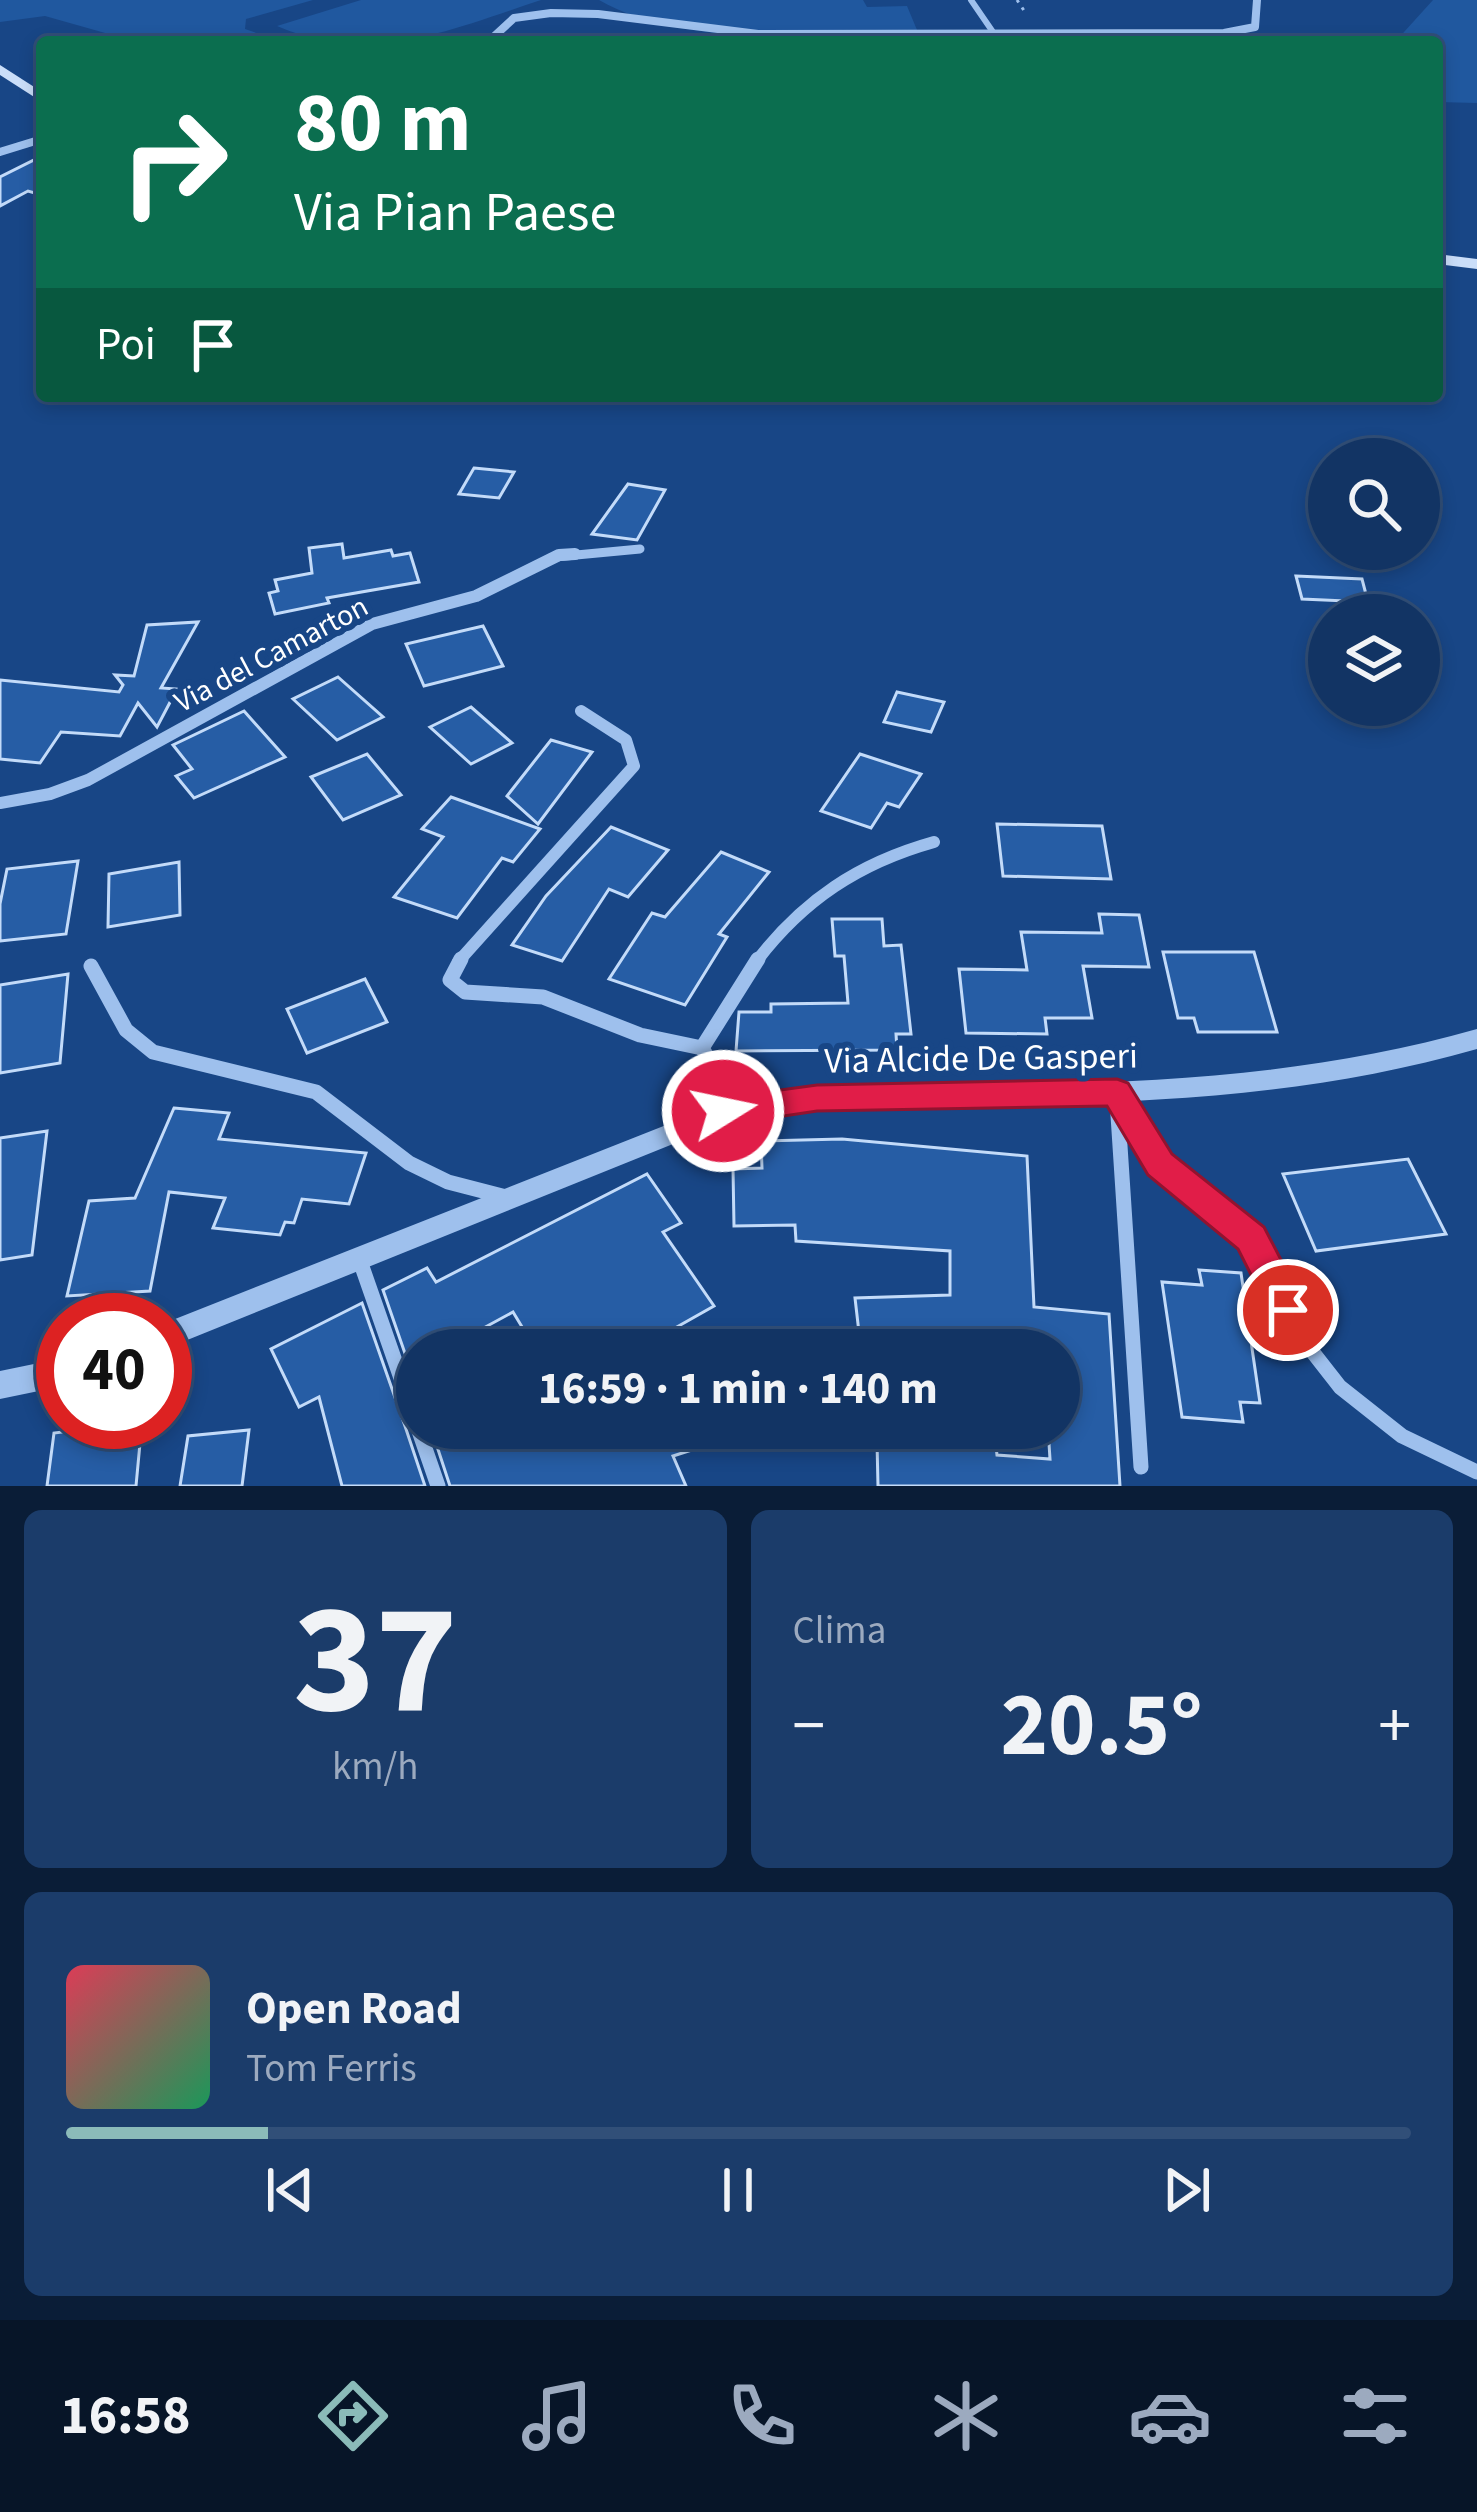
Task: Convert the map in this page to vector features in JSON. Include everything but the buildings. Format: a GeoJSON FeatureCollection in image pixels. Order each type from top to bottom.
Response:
{"type":"FeatureCollection","features":[{"type":"Feature","properties":{"kind":"main road"},"geometry":{"type":"LineString","coordinates":[[0,69],[36,94]]}},
{"type":"Feature","properties":{"kind":"main road"},"geometry":{"type":"LineString","coordinates":[[1443,261],[1477,264]]}},
{"type":"Feature","properties":{"kind":"street"},"geometry":{"type":"LineString","coordinates":[[495,36],[517,17],[563,13],[748,34],[1239,32],[1256,25],[1257,0]]}},
{"type":"Feature","properties":{"kind":"street"},"geometry":{"type":"LineString","coordinates":[[0,152],[36,141]]}},
{"type":"Feature","properties":{"kind":"street","name":"Via del Camarton"},"geometry":{"type":"LineString","coordinates":[[0,802],[88,781],[372,624],[476,596],[560,555],[640,549]]}},
{"type":"Feature","properties":{"kind":"street"},"geometry":{"type":"LineString","coordinates":[[581,711],[632,744],[634,766],[455,966],[450,980],[465,992],[543,997],[640,1035],[702,1048],[737,1107]]}},
{"type":"Feature","properties":{"kind":"street"},"geometry":{"type":"LineString","coordinates":[[702,1048],[746,969],[773,937],[867,862],[934,842]]}},
{"type":"Feature","properties":{"kind":"street"},"geometry":{"type":"LineString","coordinates":[[91,966],[126,1030],[152,1052],[316,1092],[409,1163],[448,1182],[508,1197]]}},
{"type":"Feature","properties":{"kind":"street","name":"Via Alcide De Gasperi"},"geometry":{"type":"LineString","coordinates":[[192,1325],[737,1107],[817,1098],[1117,1093],[1283,1082],[1477,1039]]}},
{"type":"Feature","properties":{"kind":"street"},"geometry":{"type":"LineString","coordinates":[[1117,1093],[1141,1467]]}},
{"type":"Feature","properties":{"kind":"street"},"geometry":{"type":"LineString","coordinates":[[1117,1093],[1160,1164],[1251,1238],[1304,1341],[1340,1387],[1402,1436],[1477,1472]]}},
{"type":"Feature","properties":{"kind":"street"},"geometry":{"type":"LineString","coordinates":[[359,1258],[396,1363]]}},
{"type":"Feature","properties":{"kind":"street"},"geometry":{"type":"LineString","coordinates":[[0,1385],[36,1378]]}},
{"type":"Feature","properties":{"kind":"street"},"geometry":{"type":"LineString","coordinates":[[426,1449],[438,1486]]}},
{"type":"Feature","properties":{"kind":"lane"},"geometry":{"type":"LineString","coordinates":[[971,0],[995,35]]}},
{"type":"Feature","properties":{"kind":"shaded area"},"geometry":{"type":"Polygon","coordinates":[[[0,0],[313,0],[246,19],[245,29],[265,36],[116,36],[45,16],[0,22],[0,0]]]}},
{"type":"Feature","properties":{"kind":"shaded area"},"geometry":{"type":"Polygon","coordinates":[[[361,0],[541,0],[424,36],[306,36],[277,26],[361,0]]]}},
{"type":"Feature","properties":{"kind":"shaded area"},"geometry":{"type":"Polygon","coordinates":[[[599,0],[863,0],[867,7],[907,6],[917,30],[796,35],[712,32],[634,16],[599,0]]]}},
{"type":"Feature","properties":{"kind":"shaded area"},"geometry":{"type":"Polygon","coordinates":[[[1433,0],[1477,0],[1477,103],[1443,102],[1443,36],[1400,36],[1433,0]]]}},
{"type":"Feature","properties":{"kind":"route"},"geometry":{"type":"LineString","coordinates":[[723,1111],[817,1098],[1117,1093],[1135,1130],[1160,1164],[1251,1238],[1288,1310]]}}]}
